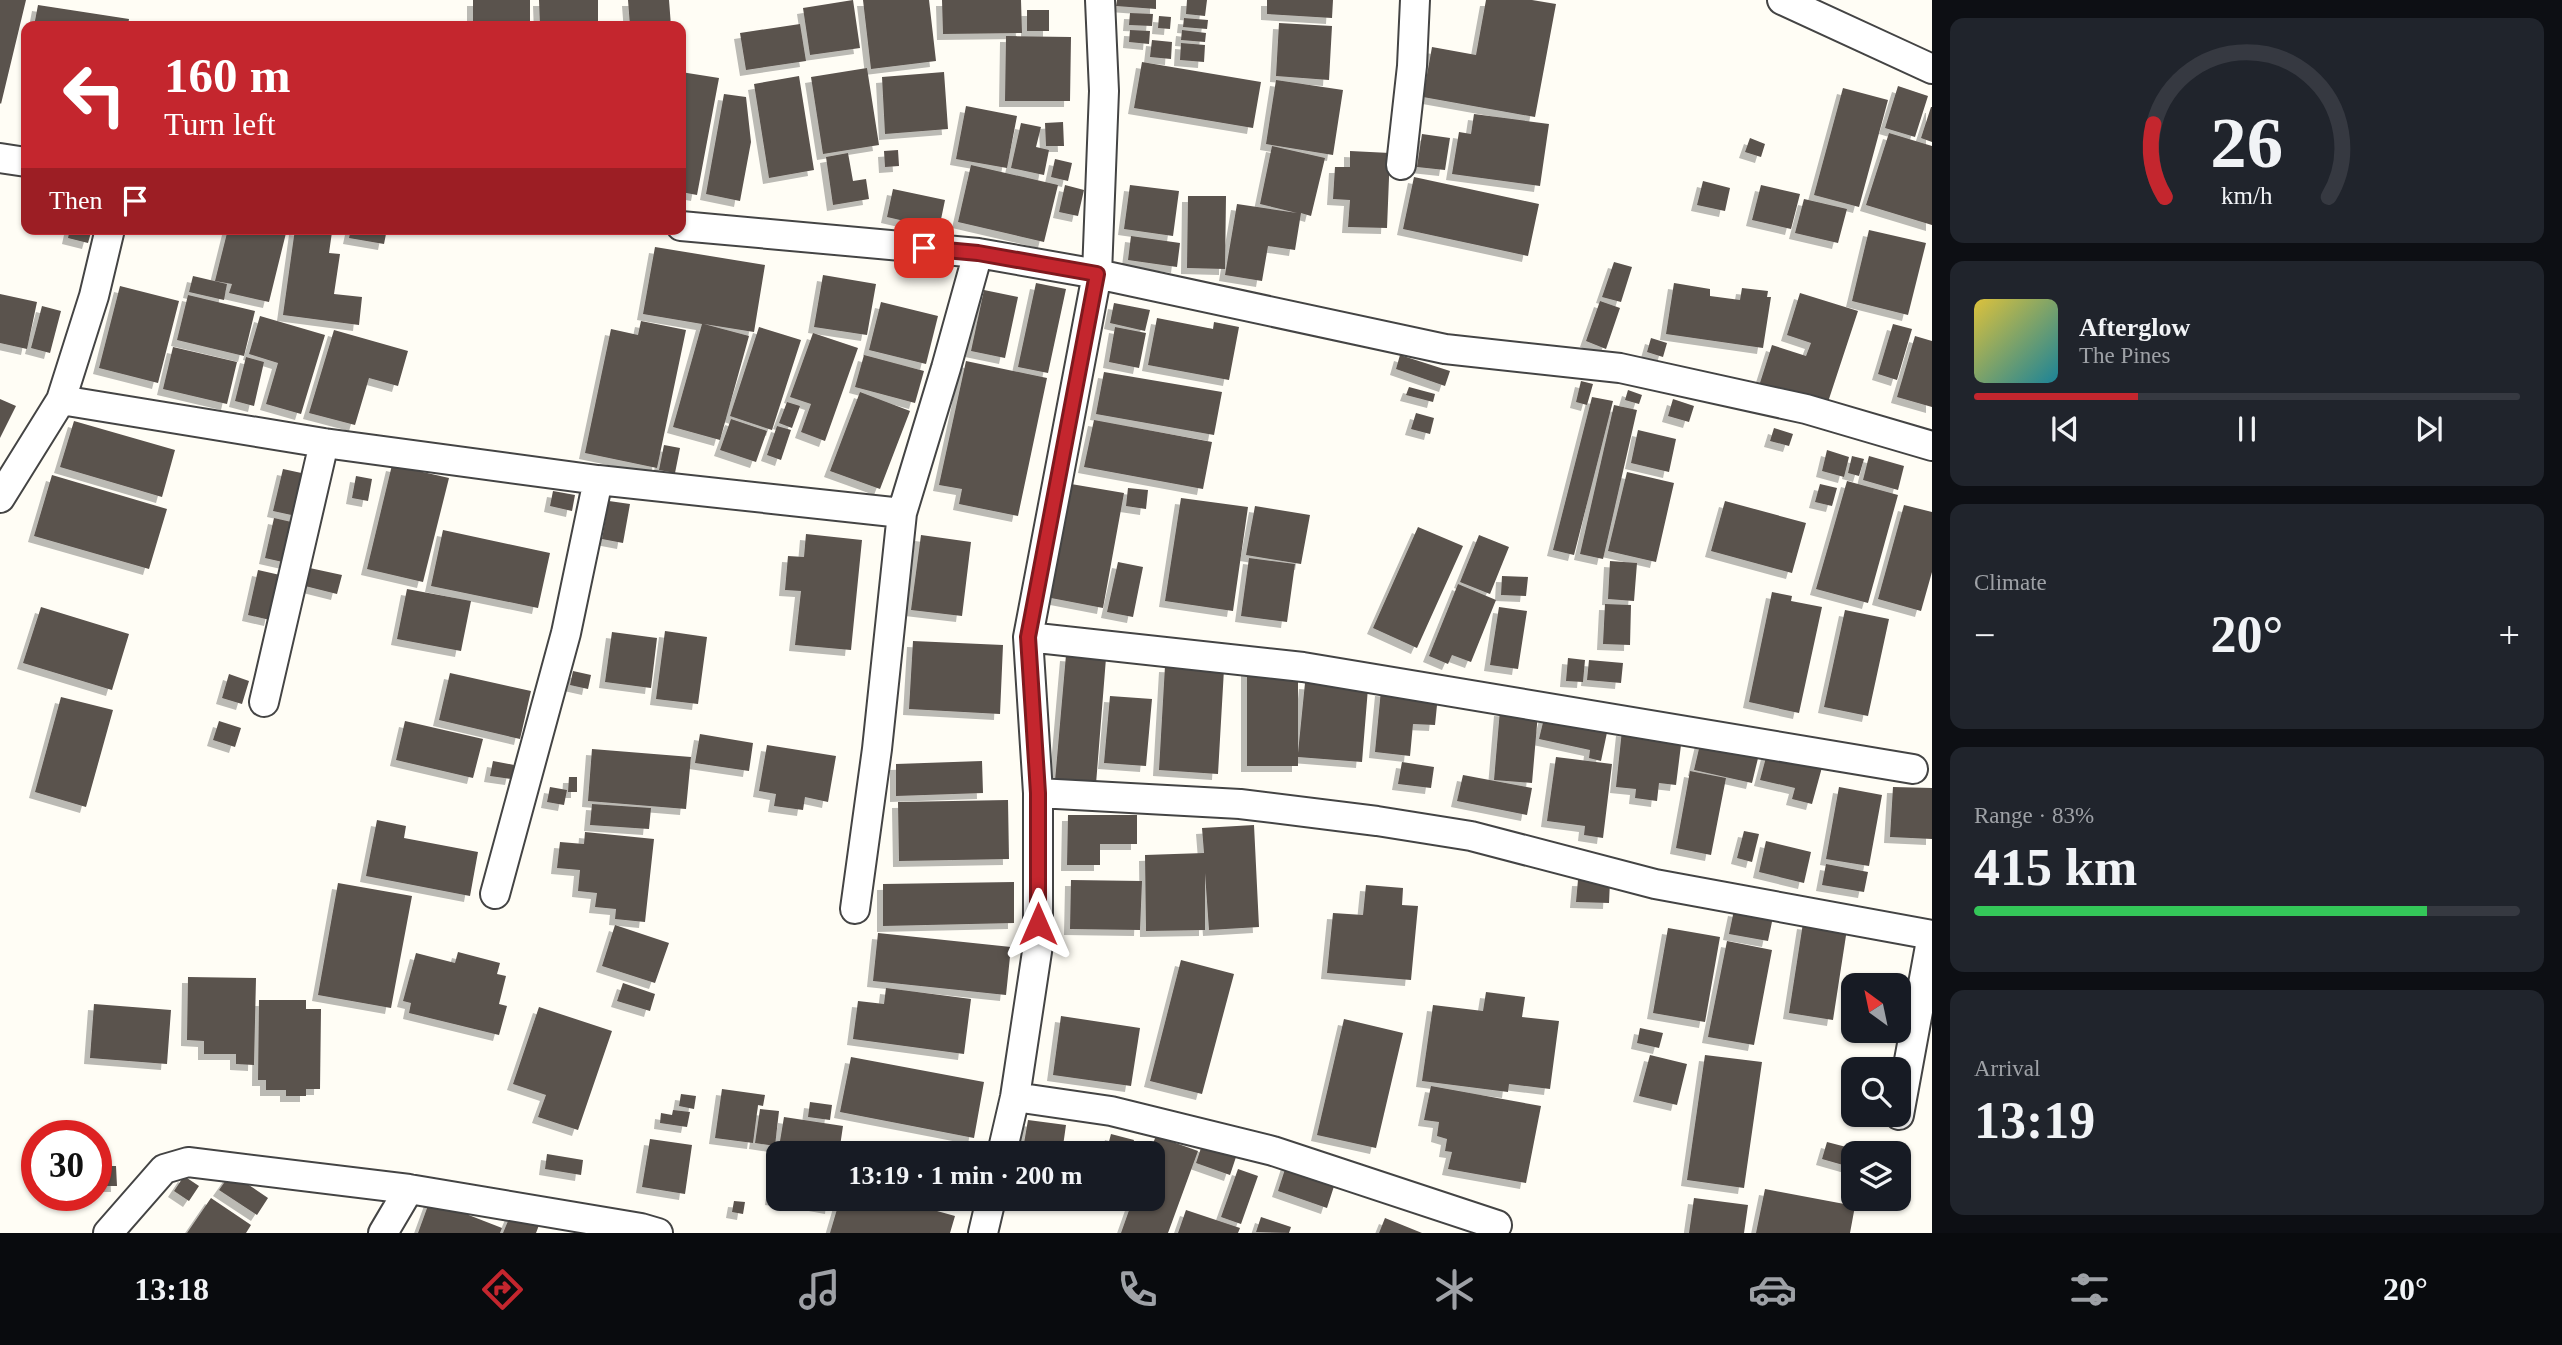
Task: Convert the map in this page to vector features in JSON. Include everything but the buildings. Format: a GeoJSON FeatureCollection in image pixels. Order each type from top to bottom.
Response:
{"type":"FeatureCollection","features":[{"type":"Feature","properties":{"kind":"street"},"geometry":{"type":"LineString","coordinates":[[1005,1141],[1015,1097],[1038,945],[1038,793],[1028,637],[1097,274],[1104,91],[1100,0]]}},
{"type":"Feature","properties":{"kind":"street"},"geometry":{"type":"LineString","coordinates":[[1401,165],[1412,66],[1415,0]]}},
{"type":"Feature","properties":{"kind":"street"},"geometry":{"type":"LineString","coordinates":[[1782,0],[1932,69]]}},
{"type":"Feature","properties":{"kind":"street"},"geometry":{"type":"LineString","coordinates":[[0,158],[21,161]]}},
{"type":"Feature","properties":{"kind":"street"},"geometry":{"type":"LineString","coordinates":[[686,226],[978,253],[1097,274],[1445,349],[1620,368],[1805,409],[1932,446]]}},
{"type":"Feature","properties":{"kind":"street"},"geometry":{"type":"LineString","coordinates":[[0,498],[61,400],[94,296],[109,235]]}},
{"type":"Feature","properties":{"kind":"street"},"geometry":{"type":"LineString","coordinates":[[855,909],[877,749],[902,513],[978,253]]}},
{"type":"Feature","properties":{"kind":"street"},"geometry":{"type":"LineString","coordinates":[[61,400],[324,443],[598,480],[902,513]]}},
{"type":"Feature","properties":{"kind":"street"},"geometry":{"type":"LineString","coordinates":[[264,702],[324,443]]}},
{"type":"Feature","properties":{"kind":"street"},"geometry":{"type":"LineString","coordinates":[[495,894],[566,632],[598,480]]}},
{"type":"Feature","properties":{"kind":"street"},"geometry":{"type":"LineString","coordinates":[[1028,637],[1303,667],[1913,769]]}},
{"type":"Feature","properties":{"kind":"street"},"geometry":{"type":"LineString","coordinates":[[1038,793],[1240,804],[1377,821],[1471,836],[1656,884],[1932,935],[1909,1057]]}},
{"type":"Feature","properties":{"kind":"street"},"geometry":{"type":"LineString","coordinates":[[1015,1097],[1111,1111],[1273,1151],[1497,1225]]}},
{"type":"Feature","properties":{"kind":"street"},"geometry":{"type":"LineString","coordinates":[[108,1233],[164,1170],[188,1162],[409,1189],[658,1233]]}},
{"type":"Feature","properties":{"kind":"street"},"geometry":{"type":"LineString","coordinates":[[383,1233],[409,1189]]}},
{"type":"Feature","properties":{"kind":"street"},"geometry":{"type":"LineString","coordinates":[[983,1233],[988,1211]]}},
{"type":"Feature","properties":{"kind":"route"},"geometry":{"type":"LineString","coordinates":[[924,248],[978,253],[1097,274],[1028,637],[1038,793],[1038,924]]}}]}
